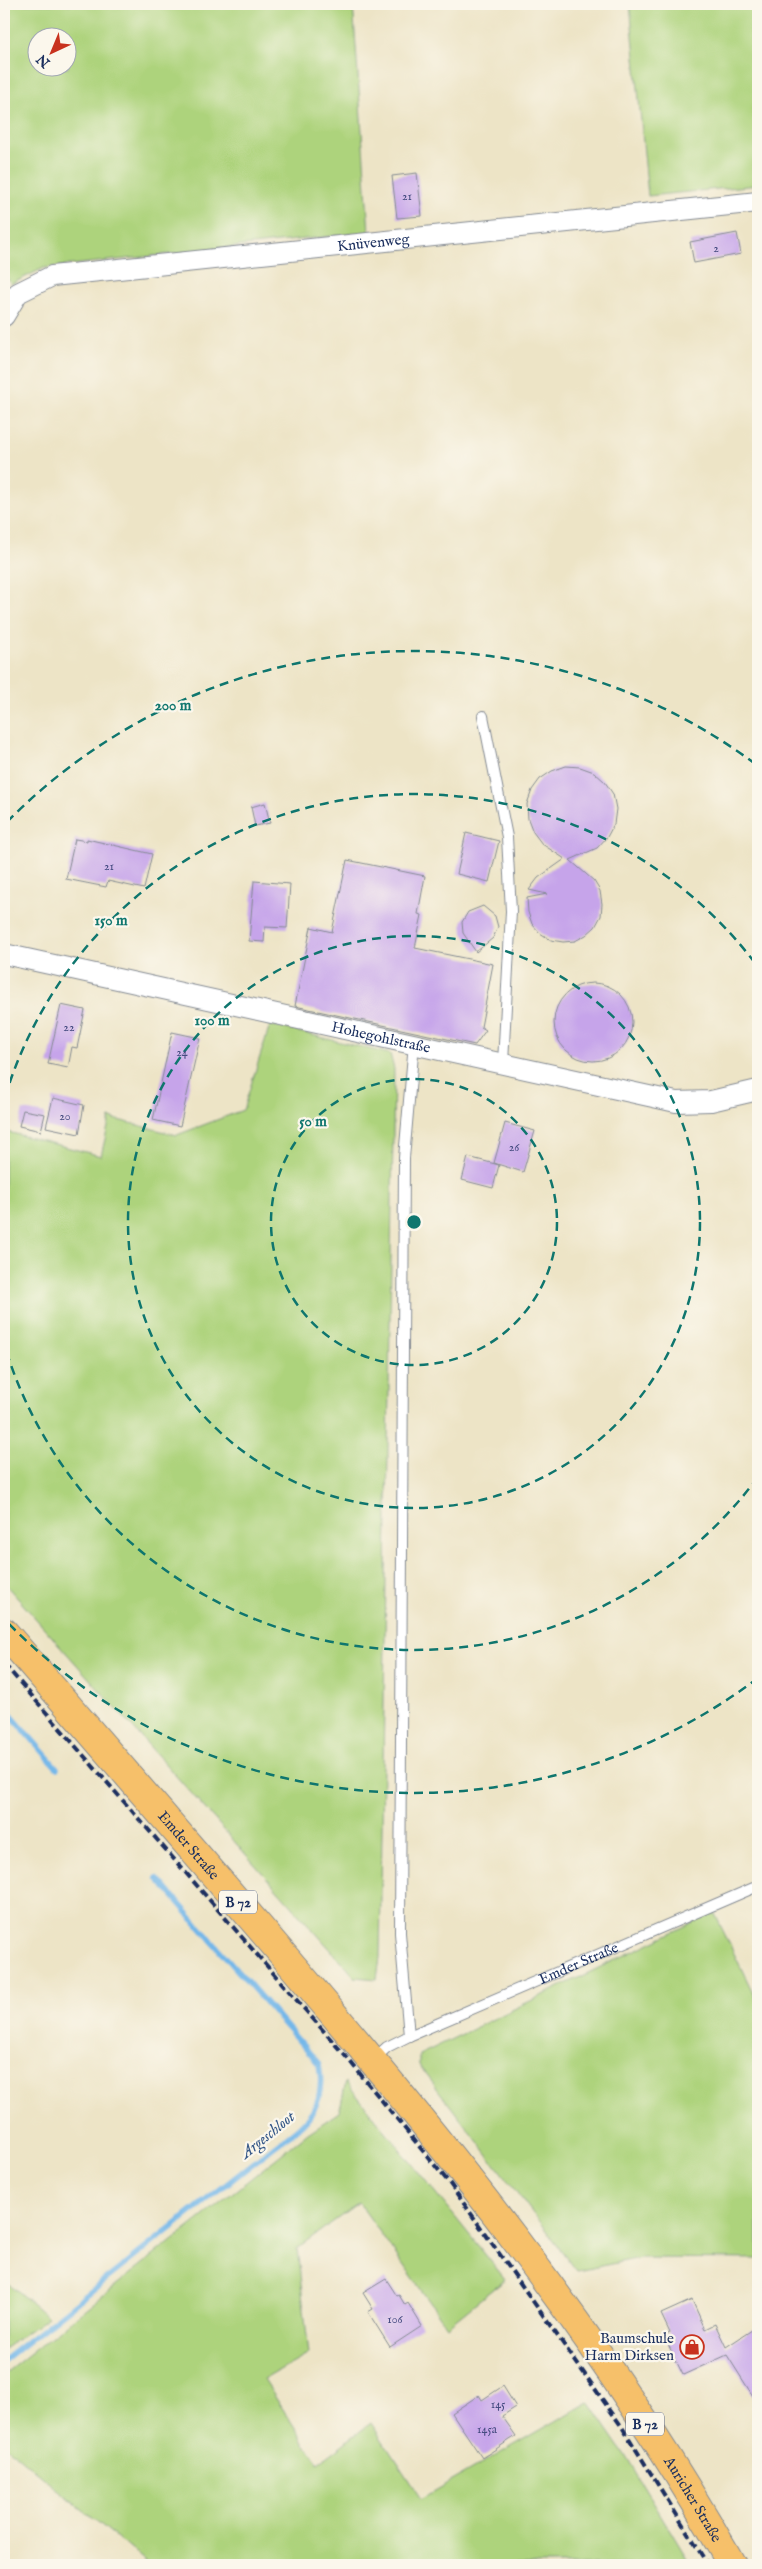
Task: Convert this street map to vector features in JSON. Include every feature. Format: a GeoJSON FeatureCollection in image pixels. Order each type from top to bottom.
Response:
{"type":"FeatureCollection","features":[{"type":"Feature","properties":{"kind":"main road","name":"Emder Straße"},"geometry":{"type":"LineString","coordinates":[[4,1632],[374,2060],[467,2176],[550,2287]]}},
{"type":"Feature","properties":{"kind":"main road","name":"Auricher Straße"},"geometry":{"type":"LineString","coordinates":[[550,2287],[623,2390],[732,2565]]}},
{"type":"Feature","properties":{"kind":"street","name":"Knüvenweg"},"geometry":{"type":"LineString","coordinates":[[4,316],[18,293],[52,276],[758,202]]}},
{"type":"Feature","properties":{"kind":"street","name":"Hohegohlstraße"},"geometry":{"type":"LineString","coordinates":[[4,954],[414,1042],[503,1064],[676,1102],[711,1101],[758,1090]]}},
{"type":"Feature","properties":{"kind":"lane"},"geometry":{"type":"LineString","coordinates":[[483,716],[508,837],[511,911],[503,1064]]}},
{"type":"Feature","properties":{"kind":"lane"},"geometry":{"type":"LineString","coordinates":[[409,2036],[400,1933],[403,1188],[414,1042]]}},
{"type":"Feature","properties":{"kind":"lane","name":"Emder Straße"},"geometry":{"type":"LineString","coordinates":[[374,2060],[387,2047],[409,2036],[758,1886]]}},
{"type":"Feature","properties":{"kind":"green space"},"geometry":{"type":"Polygon","coordinates":[[[4,4],[353,4],[369,232],[44,268],[11,284],[4,273],[4,4]]]}},
{"type":"Feature","properties":{"kind":"green space"},"geometry":{"type":"Polygon","coordinates":[[[630,4],[758,4],[758,185],[648,196],[630,4]]]}},
{"type":"Feature","properties":{"kind":"green space"},"geometry":{"type":"Polygon","coordinates":[[[270,1025],[390,1054],[394,1069],[380,1957],[377,1979],[355,1977],[4,1583],[4,1131],[101,1156],[110,1118],[177,1135],[243,1110],[270,1025]]]}},
{"type":"Feature","properties":{"kind":"green space"},"geometry":{"type":"Polygon","coordinates":[[[714,1912],[758,2003],[758,2259],[640,2258],[577,2271],[419,2065],[419,2055],[714,1912]]]}},
{"type":"Feature","properties":{"kind":"green space"},"geometry":{"type":"Polygon","coordinates":[[[346,2082],[505,2279],[447,2326],[359,2203],[297,2248],[309,2354],[264,2380],[318,2463],[371,2423],[421,2499],[589,2402],[623,2452],[691,2565],[150,2565],[4,2445],[4,2374],[308,2133],[339,2112],[346,2082]]]}},
{"type":"Feature","properties":{"kind":"green space"},"geometry":{"type":"Polygon","coordinates":[[[4,2279],[48,2317],[4,2349],[4,2279]]]}},
{"type":"Feature","properties":{"kind":"building"},"geometry":{"type":"Polygon","coordinates":[[[417,173],[422,216],[397,218],[392,176],[417,173]]]}},
{"type":"Feature","properties":{"kind":"building"},"geometry":{"type":"Polygon","coordinates":[[[737,233],[741,254],[694,263],[690,242],[737,233]]]}},
{"type":"Feature","properties":{"kind":"building"},"geometry":{"type":"Polygon","coordinates":[[[566,766],[580,767],[594,772],[605,782],[613,794],[616,809],[614,824],[607,837],[597,848],[570,860],[594,881],[600,891],[601,916],[595,927],[586,935],[575,941],[563,942],[551,940],[540,933],[532,924],[528,912],[527,898],[547,894],[529,890],[538,878],[565,859],[542,844],[533,832],[528,819],[527,804],[532,790],[540,779],[552,771],[566,766]]]}},
{"type":"Feature","properties":{"kind":"building"},"geometry":{"type":"Polygon","coordinates":[[[265,803],[270,823],[255,826],[251,807],[265,803]]]}},
{"type":"Feature","properties":{"kind":"building"},"geometry":{"type":"Polygon","coordinates":[[[466,833],[499,841],[489,882],[457,874],[466,833]]]}},
{"type":"Feature","properties":{"kind":"building"},"geometry":{"type":"Polygon","coordinates":[[[75,839],[87,841],[87,839],[152,854],[144,889],[108,881],[106,887],[66,879],[75,839]]]}},
{"type":"Feature","properties":{"kind":"building"},"geometry":{"type":"Polygon","coordinates":[[[347,860],[425,876],[418,914],[422,915],[415,948],[493,964],[481,1027],[486,1030],[475,1045],[295,1006],[311,927],[332,932],[347,860]]]}},
{"type":"Feature","properties":{"kind":"building"},"geometry":{"type":"Polygon","coordinates":[[[254,881],[290,884],[287,928],[265,927],[264,942],[249,941],[254,881]]]}},
{"type":"Feature","properties":{"kind":"building"},"geometry":{"type":"Polygon","coordinates":[[[483,906],[495,916],[498,927],[493,938],[476,952],[463,933],[462,922],[468,912],[483,906]]]}},
{"type":"Feature","properties":{"kind":"building"},"geometry":{"type":"Polygon","coordinates":[[[593,983],[608,986],[620,995],[629,1007],[632,1022],[629,1037],[620,1049],[608,1058],[593,1061],[578,1058],[566,1049],[557,1037],[554,1022],[557,1007],[566,995],[578,986],[593,983]]]}},
{"type":"Feature","properties":{"kind":"building"},"geometry":{"type":"Polygon","coordinates":[[[61,1005],[85,1010],[77,1048],[72,1047],[68,1068],[48,1064],[61,1005]]]}},
{"type":"Feature","properties":{"kind":"building"},"geometry":{"type":"Polygon","coordinates":[[[172,1032],[200,1038],[180,1126],[153,1120],[172,1032]]]}},
{"type":"Feature","properties":{"kind":"building"},"geometry":{"type":"Polygon","coordinates":[[[53,1098],[84,1105],[79,1134],[46,1127],[53,1098]]]}},
{"type":"Feature","properties":{"kind":"building"},"geometry":{"type":"Polygon","coordinates":[[[23,1110],[45,1114],[41,1131],[19,1126],[23,1110]]]}},
{"type":"Feature","properties":{"kind":"building"},"geometry":{"type":"Polygon","coordinates":[[[505,1123],[535,1131],[523,1172],[494,1163],[505,1123]]]}},
{"type":"Feature","properties":{"kind":"building"},"geometry":{"type":"Polygon","coordinates":[[[468,1157],[499,1165],[493,1188],[462,1180],[468,1157]]]}},
{"type":"Feature","properties":{"kind":"building"},"geometry":{"type":"Polygon","coordinates":[[[386,2279],[405,2305],[408,2303],[422,2326],[390,2347],[368,2312],[373,2309],[363,2293],[386,2279]]]}},
{"type":"Feature","properties":{"kind":"building"},"geometry":{"type":"Polygon","coordinates":[[[692,2300],[705,2329],[715,2324],[726,2347],[758,2326],[758,2404],[727,2355],[683,2375],[664,2336],[670,2333],[661,2314],[692,2300]]]}},
{"type":"Feature","properties":{"kind":"building"},"geometry":{"type":"Polygon","coordinates":[[[503,2386],[516,2407],[502,2416],[516,2436],[482,2458],[452,2413],[479,2395],[482,2400],[503,2386]]]}},
{"type":"Feature","properties":{"kind":"waterway","name":"Argeschloot"},"geometry":{"type":"LineString","coordinates":[[4,1707],[57,1768]]}},
{"type":"Feature","properties":{"kind":"waterway","name":"Argeschloot"},"geometry":{"type":"LineString","coordinates":[[4,2360],[301,2125],[309,2116],[319,2095],[321,2081],[319,2064],[157,1878]]}},
{"type":"Feature","properties":{"kind":"railway"},"geometry":{"type":"LineString","coordinates":[[4,1664],[348,2059],[450,2184],[622,2427],[708,2565]]}},
{"type":"Feature","properties":{"kind":"place","name":"Baumschule Harm Dirksen"},"geometry":{"type":"Point","coordinates":[692,2347]}}]}
